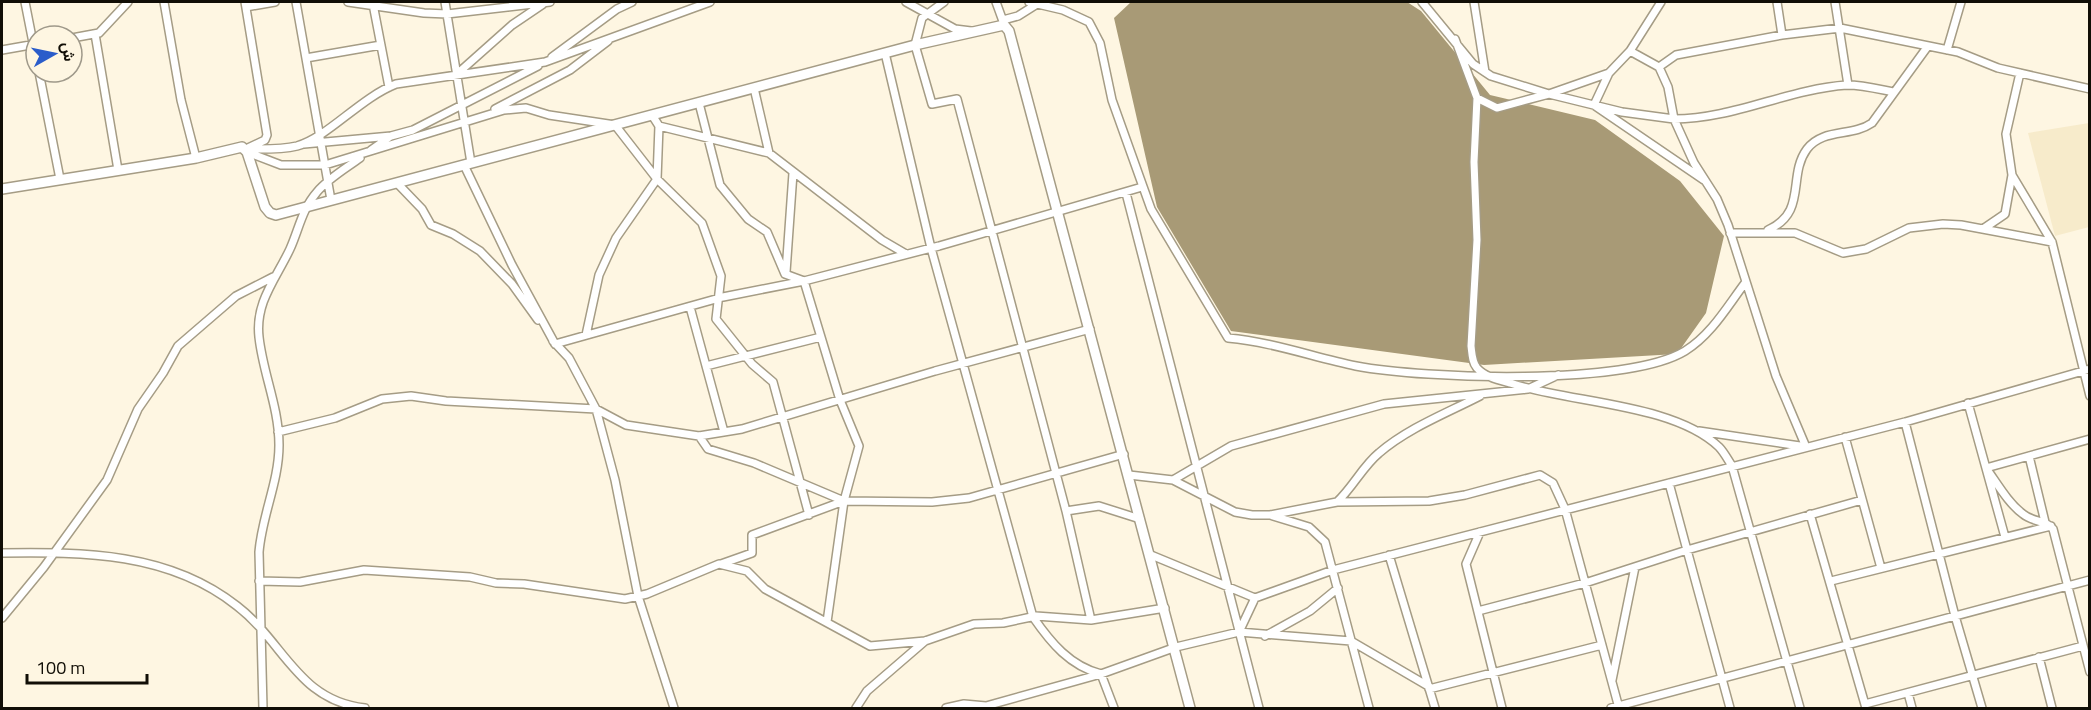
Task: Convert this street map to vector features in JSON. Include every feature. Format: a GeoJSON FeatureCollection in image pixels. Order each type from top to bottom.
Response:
{"type":"FeatureCollection","features":[{"type":"Feature","properties":{"kind":"street"},"geometry":{"type":"LineString","coordinates":[[25,2],[30,24]]}},
{"type":"Feature","properties":{"kind":"street"},"geometry":{"type":"LineString","coordinates":[[84,36],[99,33],[128,2]]}},
{"type":"Feature","properties":{"kind":"street"},"geometry":{"type":"LineString","coordinates":[[164,2],[181,100],[196,158]]}},
{"type":"Feature","properties":{"kind":"street"},"geometry":{"type":"LineString","coordinates":[[247,150],[265,140],[267,135],[245,4],[275,2]]}},
{"type":"Feature","properties":{"kind":"street"},"geometry":{"type":"LineString","coordinates":[[296,2],[331,200]]}},
{"type":"Feature","properties":{"kind":"street"},"geometry":{"type":"LineString","coordinates":[[348,2],[447,14],[548,2]]}},
{"type":"Feature","properties":{"kind":"street"},"geometry":{"type":"LineString","coordinates":[[446,2],[465,123],[468,164],[512,265],[555,344]]}},
{"type":"Feature","properties":{"kind":"street"},"geometry":{"type":"LineString","coordinates":[[457,74],[512,25],[548,2]]}},
{"type":"Feature","properties":{"kind":"street"},"geometry":{"type":"LineString","coordinates":[[2,189],[247,150],[272,150],[299,146],[320,138],[375,92],[388,87],[457,74],[472,74],[545,62],[616,9],[632,2]]}},
{"type":"Feature","properties":{"kind":"street"},"geometry":{"type":"LineString","coordinates":[[320,138],[391,136],[413,129],[545,62],[710,2]]}},
{"type":"Feature","properties":{"kind":"street"},"geometry":{"type":"LineString","coordinates":[[906,2],[956,28],[971,31]]}},
{"type":"Feature","properties":{"kind":"street"},"geometry":{"type":"LineString","coordinates":[[944,2],[922,18],[915,45],[932,104],[957,99],[1054,474],[1066,511],[1091,620]]}},
{"type":"Feature","properties":{"kind":"street"},"geometry":{"type":"LineString","coordinates":[[996,2],[1003,23],[1009,31],[1176,647],[1190,708]]}},
{"type":"Feature","properties":{"kind":"street"},"geometry":{"type":"LineString","coordinates":[[1029,2],[1063,10],[1089,22],[1100,43],[1112,100],[1142,187],[1167,237],[1227,338],[1253,340],[1357,366],[1488,376],[1560,374],[1654,364],[1684,351],[1705,337],[1745,283]]}},
{"type":"Feature","properties":{"kind":"street"},"geometry":{"type":"LineString","coordinates":[[1422,2],[1455,39],[1473,64],[1485,72],[1549,94],[1594,105],[1674,119],[1705,117],[1787,96],[1848,85],[1893,92]]}},
{"type":"Feature","properties":{"kind":"street"},"geometry":{"type":"LineString","coordinates":[[1474,2],[1485,72]]}},
{"type":"Feature","properties":{"kind":"street"},"geometry":{"type":"LineString","coordinates":[[1594,105],[1609,73],[1630,51],[1661,2]]}},
{"type":"Feature","properties":{"kind":"street"},"geometry":{"type":"LineString","coordinates":[[1777,2],[1782,35]]}},
{"type":"Feature","properties":{"kind":"street"},"geometry":{"type":"LineString","coordinates":[[1835,2],[1848,85]]}},
{"type":"Feature","properties":{"kind":"street"},"geometry":{"type":"LineString","coordinates":[[1947,50],[1961,2]]}},
{"type":"Feature","properties":{"kind":"street"},"geometry":{"type":"LineString","coordinates":[[247,150],[270,213],[276,214],[1003,23],[1038,3]]}},
{"type":"Feature","properties":{"kind":"street"},"geometry":{"type":"LineString","coordinates":[[373,4],[388,87]]}},
{"type":"Feature","properties":{"kind":"street"},"geometry":{"type":"LineString","coordinates":[[1659,68],[1676,55],[1782,35],[1840,28],[1947,50],[2020,73],[2090,89]]}},
{"type":"Feature","properties":{"kind":"street"},"geometry":{"type":"LineString","coordinates":[[95,34],[118,170]]}},
{"type":"Feature","properties":{"kind":"street"},"geometry":{"type":"LineString","coordinates":[[474,120],[570,70],[614,38]]}},
{"type":"Feature","properties":{"kind":"street"},"geometry":{"type":"LineString","coordinates":[[1455,39],[1476,98],[1474,162],[1477,240],[1472,359],[1477,368],[1488,376],[1528,389],[1641,411],[1695,431],[1806,447]]}},
{"type":"Feature","properties":{"kind":"street"},"geometry":{"type":"LineString","coordinates":[[306,58],[381,45]]}},
{"type":"Feature","properties":{"kind":"street"},"geometry":{"type":"LineString","coordinates":[[2,50],[24,46]]}},
{"type":"Feature","properties":{"kind":"street"},"geometry":{"type":"LineString","coordinates":[[1765,231],[1776,226],[1789,212],[1794,201],[1801,161],[1811,145],[1827,135],[1867,126],[1876,119],[1893,92],[1928,46]]}},
{"type":"Feature","properties":{"kind":"street"},"geometry":{"type":"LineString","coordinates":[[1630,51],[1659,68],[1668,87],[1674,119],[1717,199],[1776,376],[1806,447]]}},
{"type":"Feature","properties":{"kind":"street"},"geometry":{"type":"LineString","coordinates":[[885,53],[895,105],[931,248],[962,364],[1000,489],[1033,617],[1051,643],[1083,670],[1101,674]]}},
{"type":"Feature","properties":{"kind":"street"},"geometry":{"type":"LineString","coordinates":[[1476,98],[1497,108],[1549,94],[1609,73]]}},
{"type":"Feature","properties":{"kind":"street"},"geometry":{"type":"LineString","coordinates":[[1983,229],[2005,214],[2012,175],[2006,134],[2020,73]]}},
{"type":"Feature","properties":{"kind":"street"},"geometry":{"type":"LineString","coordinates":[[41,84],[60,179]]}},
{"type":"Feature","properties":{"kind":"street"},"geometry":{"type":"LineString","coordinates":[[754,88],[769,153]]}},
{"type":"Feature","properties":{"kind":"street"},"geometry":{"type":"LineString","coordinates":[[699,103],[720,185],[748,219],[766,232],[785,274],[804,281]]}},
{"type":"Feature","properties":{"kind":"street"},"geometry":{"type":"LineString","coordinates":[[1594,105],[1706,182]]}},
{"type":"Feature","properties":{"kind":"street"},"geometry":{"type":"LineString","coordinates":[[247,150],[281,165],[325,165],[364,155],[504,110],[526,108],[549,115],[615,125],[657,179],[702,223],[721,276],[716,319],[745,356],[773,382],[808,515]]}},
{"type":"Feature","properties":{"kind":"street"},"geometry":{"type":"LineString","coordinates":[[586,334],[599,275],[616,238],[657,179],[659,126],[652,115]]}},
{"type":"Feature","properties":{"kind":"street"},"geometry":{"type":"LineString","coordinates":[[659,126],[769,153],[882,240],[906,254]]}},
{"type":"Feature","properties":{"kind":"street"},"geometry":{"type":"LineString","coordinates":[[263,708],[260,540],[277,471],[278,432],[275,401],[260,345],[258,328],[262,302],[291,248],[305,207],[328,181],[391,136]]}},
{"type":"Feature","properties":{"kind":"street"},"geometry":{"type":"LineString","coordinates":[[785,274],[793,173]]}},
{"type":"Feature","properties":{"kind":"street"},"geometry":{"type":"LineString","coordinates":[[2012,175],[2052,242],[2086,370],[2090,396]]}},
{"type":"Feature","properties":{"kind":"street"},"geometry":{"type":"LineString","coordinates":[[397,183],[422,209],[431,225],[453,234],[480,251],[512,284],[555,344],[568,358],[596,409],[615,480],[638,597],[674,708]]}},
{"type":"Feature","properties":{"kind":"street"},"geometry":{"type":"LineString","coordinates":[[555,344],[718,299],[804,281],[931,248],[1142,187]]}},
{"type":"Feature","properties":{"kind":"street"},"geometry":{"type":"LineString","coordinates":[[1126,193],[1259,708]]}},
{"type":"Feature","properties":{"kind":"street"},"geometry":{"type":"LineString","coordinates":[[1730,233],[1765,231],[1795,233],[1843,252],[1866,249],[1900,231],[1916,227],[1954,224],[2052,242]]}},
{"type":"Feature","properties":{"kind":"street"},"geometry":{"type":"LineString","coordinates":[[2,618],[107,480],[138,409],[163,373],[178,346],[236,296],[275,276]]}},
{"type":"Feature","properties":{"kind":"street"},"geometry":{"type":"LineString","coordinates":[[804,281],[840,400],[859,446],[844,501],[827,622]]}},
{"type":"Feature","properties":{"kind":"street"},"geometry":{"type":"LineString","coordinates":[[690,307],[724,432]]}},
{"type":"Feature","properties":{"kind":"street"},"geometry":{"type":"LineString","coordinates":[[278,432],[334,418],[382,399],[411,396],[446,401],[596,409],[626,425],[699,436],[782,417],[1090,329]]}},
{"type":"Feature","properties":{"kind":"street"},"geometry":{"type":"LineString","coordinates":[[706,366],[821,337]]}},
{"type":"Feature","properties":{"kind":"street"},"geometry":{"type":"LineString","coordinates":[[1151,555],[1255,598],[1333,570],[1905,422],[2086,370]]}},
{"type":"Feature","properties":{"kind":"street"},"geometry":{"type":"LineString","coordinates":[[1173,480],[1231,446],[1384,404],[1528,389],[1560,374]]}},
{"type":"Feature","properties":{"kind":"street"},"geometry":{"type":"LineString","coordinates":[[1337,502],[1352,488],[1378,453],[1414,430],[1484,394]]}},
{"type":"Feature","properties":{"kind":"street"},"geometry":{"type":"LineString","coordinates":[[1968,404],[2005,537]]}},
{"type":"Feature","properties":{"kind":"street"},"geometry":{"type":"LineString","coordinates":[[1905,422],[1955,616],[1982,708]]}},
{"type":"Feature","properties":{"kind":"street"},"geometry":{"type":"LineString","coordinates":[[1695,431],[1720,448],[1732,466],[1800,708]]}},
{"type":"Feature","properties":{"kind":"street"},"geometry":{"type":"LineString","coordinates":[[699,436],[708,449],[800,482],[844,501]]}},
{"type":"Feature","properties":{"kind":"street"},"geometry":{"type":"LineString","coordinates":[[1845,437],[1881,568]]}},
{"type":"Feature","properties":{"kind":"street"},"geometry":{"type":"LineString","coordinates":[[1986,468],[2090,439]]}},
{"type":"Feature","properties":{"kind":"street"},"geometry":{"type":"LineString","coordinates":[[259,581],[300,582],[364,570],[470,577],[496,583],[524,584],[625,599],[638,597],[752,553],[752,535],[844,501],[932,502],[969,498],[1124,454]]}},
{"type":"Feature","properties":{"kind":"street"},"geometry":{"type":"LineString","coordinates":[[2029,456],[2068,586],[2090,672]]}},
{"type":"Feature","properties":{"kind":"street"},"geometry":{"type":"LineString","coordinates":[[1986,468],[2019,511],[2029,519],[2048,524]]}},
{"type":"Feature","properties":{"kind":"street"},"geometry":{"type":"LineString","coordinates":[[1129,475],[1173,480],[1234,512],[1270,515],[1309,526],[1325,542],[1370,708]]}},
{"type":"Feature","properties":{"kind":"street"},"geometry":{"type":"LineString","coordinates":[[1270,515],[1337,502],[1429,501],[1465,495],[1540,475],[1553,483],[1565,510],[1612,682],[1616,708],[2090,580]]}},
{"type":"Feature","properties":{"kind":"street"},"geometry":{"type":"LineString","coordinates":[[1669,483],[1730,708]]}},
{"type":"Feature","properties":{"kind":"street"},"geometry":{"type":"LineString","coordinates":[[1478,611],[1585,583],[1750,531],[1862,500]]}},
{"type":"Feature","properties":{"kind":"street"},"geometry":{"type":"LineString","coordinates":[[1066,511],[1099,506],[1140,519]]}},
{"type":"Feature","properties":{"kind":"street"},"geometry":{"type":"LineString","coordinates":[[1810,514],[1866,706],[1973,674],[2083,646]]}},
{"type":"Feature","properties":{"kind":"street"},"geometry":{"type":"LineString","coordinates":[[1831,581],[2048,524]]}},
{"type":"Feature","properties":{"kind":"street"},"geometry":{"type":"LineString","coordinates":[[1480,532],[1466,564],[1502,708]]}},
{"type":"Feature","properties":{"kind":"street"},"geometry":{"type":"LineString","coordinates":[[2,553],[122,557],[171,569],[225,597],[261,627],[297,674],[313,688],[341,703],[365,708]]}},
{"type":"Feature","properties":{"kind":"street"},"geometry":{"type":"LineString","coordinates":[[1389,555],[1435,708]]}},
{"type":"Feature","properties":{"kind":"street"},"geometry":{"type":"LineString","coordinates":[[719,564],[747,571],[765,589],[870,646],[925,641],[974,624],[1003,623],[1033,617],[1091,620],[1165,609]]}},
{"type":"Feature","properties":{"kind":"street"},"geometry":{"type":"LineString","coordinates":[[1612,682],[1635,567]]}},
{"type":"Feature","properties":{"kind":"street"},"geometry":{"type":"LineString","coordinates":[[1265,636],[1310,611],[1338,588]]}},
{"type":"Feature","properties":{"kind":"street"},"geometry":{"type":"LineString","coordinates":[[1239,633],[1255,598]]}},
{"type":"Feature","properties":{"kind":"street"},"geometry":{"type":"LineString","coordinates":[[945,708],[964,704],[986,707],[1101,674],[1176,647],[1239,633],[1351,641],[1428,688],[1602,645]]}},
{"type":"Feature","properties":{"kind":"street"},"geometry":{"type":"LineString","coordinates":[[856,708],[867,690],[925,641]]}},
{"type":"Feature","properties":{"kind":"street"},"geometry":{"type":"LineString","coordinates":[[2039,657],[2052,708]]}},
{"type":"Feature","properties":{"kind":"street"},"geometry":{"type":"LineString","coordinates":[[1101,674],[1114,708]]}},
{"type":"Feature","properties":{"kind":"street"},"geometry":{"type":"LineString","coordinates":[[1908,693],[1912,708]]}},
{"type":"Feature","properties":{"kind":"shaded area"},"geometry":{"type":"Polygon","coordinates":[[[1131,2],[1407,2],[1421,11],[1490,95],[1595,120],[1680,181],[1724,236],[1706,313],[1677,354],[1484,365],[1231,331],[1157,207],[1114,18],[1131,2]]]}},
{"type":"Feature","properties":{"kind":"shaded area"},"geometry":{"type":"Polygon","coordinates":[[[2089,123],[2089,227],[2055,236],[2028,133],[2089,123]]]}}]}
